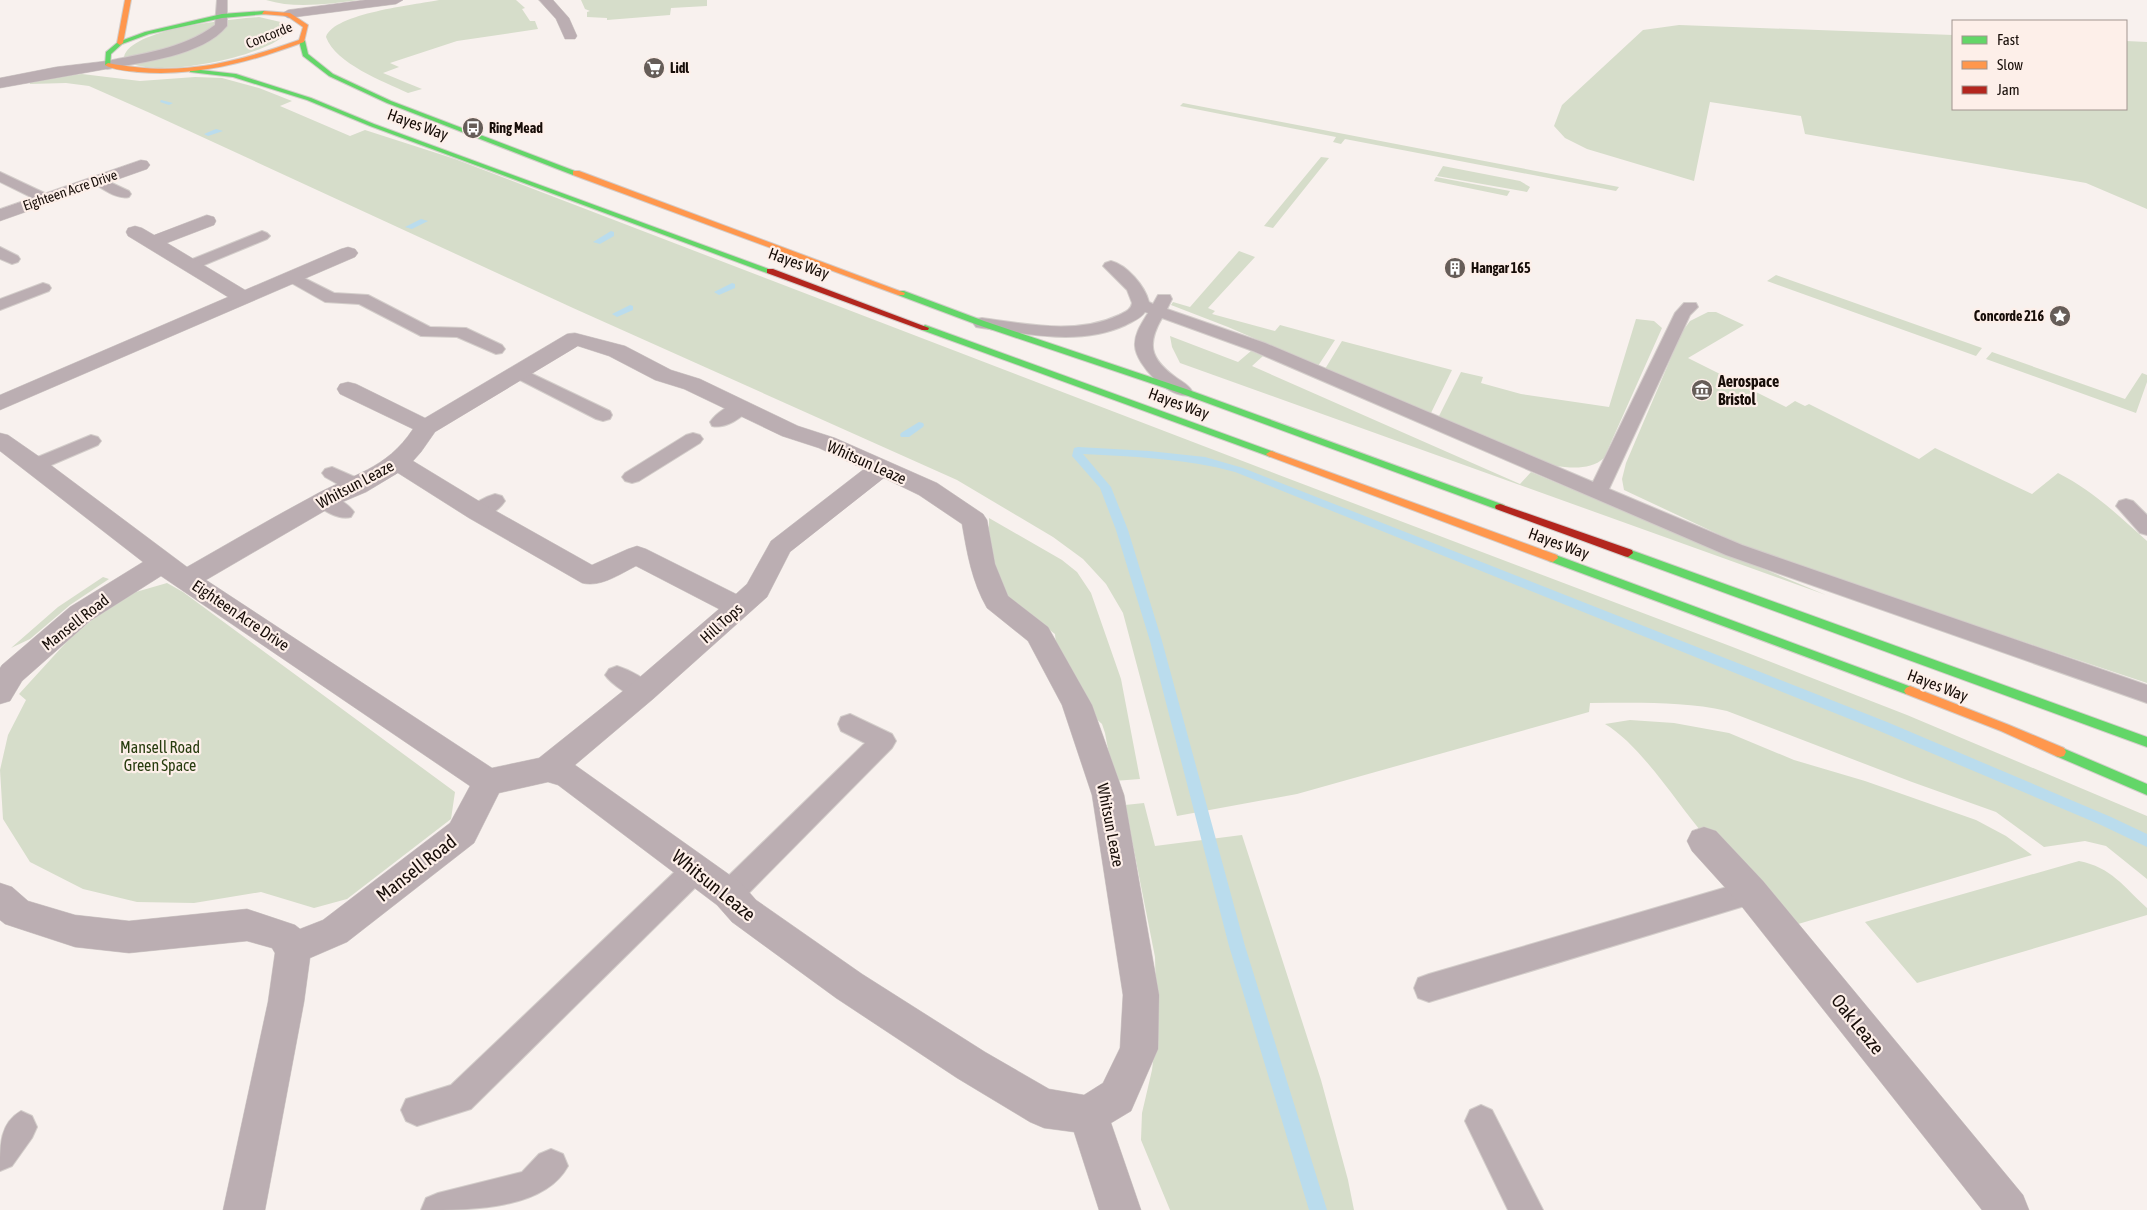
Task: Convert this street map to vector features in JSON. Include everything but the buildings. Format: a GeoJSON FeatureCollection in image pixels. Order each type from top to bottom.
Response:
{"type":"FeatureCollection","features":[{"type":"Feature","properties":{"kind":"street"},"geometry":{"type":"LineString","coordinates":[[120,43],[128,0]]}},
{"type":"Feature","properties":{"kind":"street"},"geometry":{"type":"LineString","coordinates":[[306,26],[396,0]]}},
{"type":"Feature","properties":{"kind":"street"},"geometry":{"type":"LineString","coordinates":[[546,0],[562,18],[570,36]]}},
{"type":"Feature","properties":{"kind":"street"},"geometry":{"type":"LineString","coordinates":[[244,2],[264,13]]}},
{"type":"Feature","properties":{"kind":"street"},"geometry":{"type":"LineString","coordinates":[[288,14],[377,4]]}},
{"type":"Feature","properties":{"kind":"street","name":"Concorde"},"geometry":{"type":"LineString","coordinates":[[264,13],[288,14],[306,26],[302,40],[258,57],[192,71],[155,74],[125,71],[107,59],[120,43],[147,33],[222,16],[264,13]]}},
{"type":"Feature","properties":{"kind":"street","name":"Hayes Way"},"geometry":{"type":"LineString","coordinates":[[302,40],[305,54],[331,75],[389,102],[794,255],[981,323],[1183,391],[2147,742]]}},
{"type":"Feature","properties":{"kind":"street"},"geometry":{"type":"LineString","coordinates":[[0,83],[56,72],[107,59]]}},
{"type":"Feature","properties":{"kind":"street","name":"Hayes Way"},"geometry":{"type":"LineString","coordinates":[[192,71],[234,75],[309,99],[372,124],[1734,624],[2005,728],[2147,790]]}},
{"type":"Feature","properties":{"kind":"street","name":"Eighteen Acre Drive"},"geometry":{"type":"LineString","coordinates":[[0,215],[141,165]]}},
{"type":"Feature","properties":{"kind":"street"},"geometry":{"type":"LineString","coordinates":[[153,242],[207,221]]}},
{"type":"Feature","properties":{"kind":"street"},"geometry":{"type":"LineString","coordinates":[[135,232],[244,298]]}},
{"type":"Feature","properties":{"kind":"street"},"geometry":{"type":"LineString","coordinates":[[0,403],[348,253]]}},
{"type":"Feature","properties":{"kind":"street","name":"Whitsun Leaze"},"geometry":{"type":"LineString","coordinates":[[187,579],[342,499],[398,462],[413,447],[426,426],[522,366],[575,339],[617,352],[663,375],[692,384],[730,415],[827,443],[928,490],[974,520],[982,564],[997,601],[1038,634],[1077,705],[1108,795],[1141,995],[1139,1050],[1116,1097],[1088,1115],[1044,1108],[972,1065],[849,986],[744,911],[730,894],[568,775],[548,768]]}},
{"type":"Feature","properties":{"kind":"street"},"geometry":{"type":"LineString","coordinates":[[348,389],[426,426]]}},
{"type":"Feature","properties":{"kind":"street","name":"Eighteen Acre Drive"},"geometry":{"type":"LineString","coordinates":[[0,440],[35,465],[161,564],[187,579],[488,782]]}},
{"type":"Feature","properties":{"kind":"street"},"geometry":{"type":"LineString","coordinates":[[398,462],[487,506],[591,576],[637,555],[739,607]]}},
{"type":"Feature","properties":{"kind":"street","name":"Hill Tops"},"geometry":{"type":"LineString","coordinates":[[548,768],[643,691],[757,590],[780,547],[881,468]]}},
{"type":"Feature","properties":{"kind":"street","name":"Mansell Road"},"geometry":{"type":"LineString","coordinates":[[4,679],[80,614],[106,596],[161,564]]}},
{"type":"Feature","properties":{"kind":"street"},"geometry":{"type":"LineString","coordinates":[[488,782],[548,768]]}},
{"type":"Feature","properties":{"kind":"street","name":"Mansell Road"},"geometry":{"type":"LineString","coordinates":[[294,948],[335,931],[462,833],[488,782]]}},
{"type":"Feature","properties":{"kind":"street","name":"Oak Leaze"},"geometry":{"type":"LineString","coordinates":[[1704,841],[1751,892],[2008,1210]]}},
{"type":"Feature","properties":{"kind":"street"},"geometry":{"type":"LineString","coordinates":[[0,898],[18,912],[75,932],[129,937],[247,925],[283,936],[294,948],[286,1002],[244,1210]]}},
{"type":"Feature","properties":{"kind":"street"},"geometry":{"type":"LineString","coordinates":[[1088,1115],[1120,1210]]}},
{"type":"Feature","properties":{"kind":"lane"},"geometry":{"type":"LineString","coordinates":[[107,59],[188,47],[208,37],[222,26],[222,0]]}},
{"type":"Feature","properties":{"kind":"lane"},"geometry":{"type":"LineString","coordinates":[[0,176],[46,198]]}},
{"type":"Feature","properties":{"kind":"lane"},"geometry":{"type":"LineString","coordinates":[[99,180],[124,194]]}},
{"type":"Feature","properties":{"kind":"lane"},"geometry":{"type":"LineString","coordinates":[[191,265],[262,236]]}},
{"type":"Feature","properties":{"kind":"lane"},"geometry":{"type":"LineString","coordinates":[[1111,266],[1131,284],[1139,296],[1154,305],[1259,347],[1734,550],[2147,694]]}},
{"type":"Feature","properties":{"kind":"lane"},"geometry":{"type":"LineString","coordinates":[[292,277],[331,298],[362,299],[427,332],[460,332],[496,349]]}},
{"type":"Feature","properties":{"kind":"lane"},"geometry":{"type":"LineString","coordinates":[[0,305],[43,288]]}},
{"type":"Feature","properties":{"kind":"lane"},"geometry":{"type":"LineString","coordinates":[[981,323],[1041,330],[1083,331],[1105,327],[1154,305]]}},
{"type":"Feature","properties":{"kind":"lane"},"geometry":{"type":"LineString","coordinates":[[1154,305],[1142,346],[1152,366],[1183,391]]}},
{"type":"Feature","properties":{"kind":"lane"},"geometry":{"type":"LineString","coordinates":[[1597,493],[1615,459],[1683,312],[1690,307]]}},
{"type":"Feature","properties":{"kind":"lane"},"geometry":{"type":"LineString","coordinates":[[522,366],[603,415]]}},
{"type":"Feature","properties":{"kind":"lane"},"geometry":{"type":"LineString","coordinates":[[632,478],[692,439]]}},
{"type":"Feature","properties":{"kind":"lane"},"geometry":{"type":"LineString","coordinates":[[35,465],[90,441]]}},
{"type":"Feature","properties":{"kind":"lane"},"geometry":{"type":"LineString","coordinates":[[332,472],[342,499]]}},
{"type":"Feature","properties":{"kind":"lane"},"geometry":{"type":"LineString","coordinates":[[2126,506],[2147,528]]}},
{"type":"Feature","properties":{"kind":"lane"},"geometry":{"type":"LineString","coordinates":[[618,675],[643,691]]}},
{"type":"Feature","properties":{"kind":"lane"},"geometry":{"type":"LineString","coordinates":[[730,894],[883,741],[850,724]]}},
{"type":"Feature","properties":{"kind":"lane"},"geometry":{"type":"LineString","coordinates":[[417,1110],[460,1098],[696,869]]}},
{"type":"Feature","properties":{"kind":"lane"},"geometry":{"type":"LineString","coordinates":[[1429,988],[1751,892]]}},
{"type":"Feature","properties":{"kind":"lane"},"geometry":{"type":"LineString","coordinates":[[1481,1121],[1526,1210]]}},
{"type":"Feature","properties":{"kind":"lane"},"geometry":{"type":"LineString","coordinates":[[0,1154],[21,1127]]}},
{"type":"Feature","properties":{"kind":"lane"},"geometry":{"type":"LineString","coordinates":[[438,1210],[530,1186],[551,1166]]}},
{"type":"Feature","properties":{"kind":"green space"},"geometry":{"type":"Polygon","coordinates":[[[266,0],[359,0],[300,5],[266,0]]]}},
{"type":"Feature","properties":{"kind":"green space"},"geometry":{"type":"Polygon","coordinates":[[[439,0],[516,0],[525,8],[522,9],[530,21],[535,21],[538,29],[457,41],[390,63],[399,67],[383,73],[422,89],[408,93],[361,71],[331,47],[326,37],[332,29],[359,16],[376,11],[439,0]]]}},
{"type":"Feature","properties":{"kind":"green space"},"geometry":{"type":"Polygon","coordinates":[[[581,0],[707,0],[707,6],[671,8],[670,15],[607,20],[607,18],[587,17],[587,12],[590,11],[585,9],[581,0]]]}},
{"type":"Feature","properties":{"kind":"green space"},"geometry":{"type":"Polygon","coordinates":[[[259,17],[285,23],[289,29],[280,39],[261,49],[208,63],[155,68],[135,65],[124,57],[131,47],[144,39],[163,32],[207,23],[259,17]]]}},
{"type":"Feature","properties":{"kind":"green space"},"geometry":{"type":"Polygon","coordinates":[[[1679,25],[1952,35],[1952,110],[2127,110],[2127,41],[2147,42],[2147,209],[2086,183],[1805,134],[1801,116],[1710,102],[1694,181],[1587,149],[1565,138],[1554,126],[1562,105],[1643,30],[1679,25]]]}},
{"type":"Feature","properties":{"kind":"green space"},"geometry":{"type":"Polygon","coordinates":[[[82,74],[140,81],[195,77],[222,78],[259,88],[292,101],[280,106],[350,136],[365,130],[455,159],[1907,715],[2147,816],[2147,879],[2106,846],[2085,841],[2044,847],[1996,812],[1727,711],[1676,704],[1590,703],[1589,712],[1297,794],[1177,816],[1123,613],[1106,584],[1083,559],[1053,537],[957,480],[573,308],[150,113],[89,86],[66,83],[30,84],[29,79],[82,74]]]}},
{"type":"Feature","properties":{"kind":"green space"},"geometry":{"type":"Polygon","coordinates":[[[1183,103],[1619,187],[1616,191],[1345,139],[1341,144],[1333,142],[1336,137],[1180,106],[1183,103]]]}},
{"type":"Feature","properties":{"kind":"green space"},"geometry":{"type":"Polygon","coordinates":[[[1321,157],[1329,158],[1273,228],[1264,226],[1321,157]]]}},
{"type":"Feature","properties":{"kind":"green space"},"geometry":{"type":"Polygon","coordinates":[[[1443,166],[1520,181],[1530,187],[1527,192],[1437,176],[1443,166]]]}},
{"type":"Feature","properties":{"kind":"green space"},"geometry":{"type":"Polygon","coordinates":[[[1436,177],[1510,191],[1507,196],[1434,181],[1436,177]]]}},
{"type":"Feature","properties":{"kind":"green space"},"geometry":{"type":"Polygon","coordinates":[[[1239,251],[1255,257],[1208,308],[1215,311],[1212,314],[1275,331],[1280,325],[1335,340],[1318,366],[1228,327],[1171,305],[1173,302],[1190,307],[1239,251]]]}},
{"type":"Feature","properties":{"kind":"green space"},"geometry":{"type":"Polygon","coordinates":[[[1776,275],[1982,348],[1976,356],[1767,281],[1776,275]]]}},
{"type":"Feature","properties":{"kind":"green space"},"geometry":{"type":"Polygon","coordinates":[[[1708,312],[1716,312],[1744,325],[1688,358],[1786,407],[1795,401],[1805,406],[1809,404],[1919,459],[1935,448],[2032,494],[2058,473],[2082,487],[2115,513],[2147,541],[2147,683],[1910,604],[1735,542],[1624,490],[1622,479],[1626,463],[1682,332],[1690,321],[1708,312]]]}},
{"type":"Feature","properties":{"kind":"green space"},"geometry":{"type":"Polygon","coordinates":[[[1636,319],[1654,321],[1662,328],[1604,458],[1593,465],[1581,467],[1555,466],[1438,418],[1461,372],[1483,377],[1481,383],[1521,394],[1609,407],[1636,319]]]}},
{"type":"Feature","properties":{"kind":"green space"},"geometry":{"type":"Polygon","coordinates":[[[1170,336],[1238,362],[1251,351],[1263,356],[1252,366],[1520,484],[1531,472],[1826,595],[1180,363],[1172,347],[1170,336]]]}},
{"type":"Feature","properties":{"kind":"green space"},"geometry":{"type":"Polygon","coordinates":[[[1342,341],[1452,370],[1430,415],[1325,369],[1342,341]]]}},
{"type":"Feature","properties":{"kind":"green space"},"geometry":{"type":"Polygon","coordinates":[[[1992,352],[2125,399],[2142,373],[2147,375],[2147,382],[2136,413],[1986,359],[1992,352]]]}},
{"type":"Feature","properties":{"kind":"green space"},"geometry":{"type":"Polygon","coordinates":[[[989,518],[1062,560],[1077,572],[1091,593],[1121,679],[1140,779],[1114,781],[1102,724],[1093,716],[1056,645],[1055,634],[1003,595],[989,555],[989,518]]]}},
{"type":"Feature","properties":{"kind":"green space"},"geometry":{"type":"Polygon","coordinates":[[[103,577],[109,579],[70,605],[30,639],[11,648],[58,607],[103,577]]]}},
{"type":"Feature","properties":{"kind":"green space","name":"Mansell Road Green Space"},"geometry":{"type":"Polygon","coordinates":[[[167,583],[183,592],[455,792],[451,819],[347,899],[314,908],[261,892],[194,903],[137,902],[83,889],[30,862],[3,819],[0,770],[8,735],[26,700],[19,694],[72,636],[122,596],[167,583]]]}},
{"type":"Feature","properties":{"kind":"green space"},"geometry":{"type":"Polygon","coordinates":[[[1630,720],[1674,723],[1729,733],[1794,760],[1865,781],[1976,820],[2006,836],[2032,855],[1788,927],[1716,849],[1646,761],[1619,734],[1605,724],[1630,720]]]}},
{"type":"Feature","properties":{"kind":"green space"},"geometry":{"type":"Polygon","coordinates":[[[1144,803],[1155,846],[1242,835],[1321,1080],[1348,1180],[1354,1210],[1170,1210],[1141,1140],[1142,1113],[1152,1070],[1157,1030],[1155,957],[1125,805],[1144,803]]]}},
{"type":"Feature","properties":{"kind":"green space"},"geometry":{"type":"Polygon","coordinates":[[[2079,861],[2109,873],[2147,908],[2147,915],[1917,983],[1865,922],[2079,861]]]}},
{"type":"Feature","properties":{"kind":"waterway"},"geometry":{"type":"LineString","coordinates":[[164,102],[169,103]]}},
{"type":"Feature","properties":{"kind":"waterway"},"geometry":{"type":"LineString","coordinates":[[208,134],[219,131]]}},
{"type":"Feature","properties":{"kind":"waterway"},"geometry":{"type":"LineString","coordinates":[[409,227],[424,221]]}},
{"type":"Feature","properties":{"kind":"waterway"},"geometry":{"type":"LineString","coordinates":[[597,242],[611,234]]}},
{"type":"Feature","properties":{"kind":"waterway"},"geometry":{"type":"LineString","coordinates":[[719,292],[732,286]]}},
{"type":"Feature","properties":{"kind":"waterway"},"geometry":{"type":"LineString","coordinates":[[617,314],[630,308]]}},
{"type":"Feature","properties":{"kind":"waterway"},"geometry":{"type":"LineString","coordinates":[[905,435],[919,425]]}},
{"type":"Feature","properties":{"kind":"waterway"},"geometry":{"type":"LineString","coordinates":[[1318,1210],[1237,946],[1156,641],[1122,530],[1105,487],[1077,456],[1078,450],[1149,454],[1205,460],[1239,470],[1882,726],[2106,821],[2147,841]]}},
{"type":"Feature","properties":{"kind":"traffic: fast"},"geometry":{"type":"LineString","coordinates":[[108,65],[108,53],[120,43],[147,33],[222,16],[264,13]]}},
{"type":"Feature","properties":{"kind":"traffic: fast"},"geometry":{"type":"LineString","coordinates":[[302,41],[305,55],[331,75],[389,102],[576,173]]}},
{"type":"Feature","properties":{"kind":"traffic: fast"},"geometry":{"type":"LineString","coordinates":[[192,71],[234,75],[309,99],[372,125],[770,271]]}},
{"type":"Feature","properties":{"kind":"traffic: fast"},"geometry":{"type":"LineString","coordinates":[[901,293],[981,323],[1183,391],[1500,507]]}},
{"type":"Feature","properties":{"kind":"traffic: fast"},"geometry":{"type":"LineString","coordinates":[[925,328],[1271,454]]}},
{"type":"Feature","properties":{"kind":"traffic: fast"},"geometry":{"type":"LineString","coordinates":[[1628,553],[2147,742]]}},
{"type":"Feature","properties":{"kind":"traffic: fast"},"geometry":{"type":"LineString","coordinates":[[1553,558],[1910,691]]}},
{"type":"Feature","properties":{"kind":"traffic: fast"},"geometry":{"type":"LineString","coordinates":[[2060,752],[2147,790]]}},
{"type":"Feature","properties":{"kind":"traffic: slow"},"geometry":{"type":"LineString","coordinates":[[120,43],[128,0]]}},
{"type":"Feature","properties":{"kind":"traffic: slow"},"geometry":{"type":"LineString","coordinates":[[108,65],[133,70],[182,71],[231,64],[302,41],[306,26],[288,14],[264,13]]}},
{"type":"Feature","properties":{"kind":"traffic: slow"},"geometry":{"type":"LineString","coordinates":[[576,173],[901,293]]}},
{"type":"Feature","properties":{"kind":"traffic: slow"},"geometry":{"type":"LineString","coordinates":[[1271,454],[1553,558]]}},
{"type":"Feature","properties":{"kind":"traffic: slow"},"geometry":{"type":"LineString","coordinates":[[1910,691],[2005,728],[2060,752]]}},
{"type":"Feature","properties":{"kind":"traffic: jam"},"geometry":{"type":"LineString","coordinates":[[770,271],[925,328]]}},
{"type":"Feature","properties":{"kind":"traffic: jam"},"geometry":{"type":"LineString","coordinates":[[1500,507],[1628,553]]}},
{"type":"Feature","properties":{"kind":"place","name":"Lidl"},"geometry":{"type":"Point","coordinates":[654,68]}},
{"type":"Feature","properties":{"kind":"place","name":"Ring Mead"},"geometry":{"type":"Point","coordinates":[473,128]}},
{"type":"Feature","properties":{"kind":"place","name":"Hangar 165"},"geometry":{"type":"Point","coordinates":[1455,268]}},
{"type":"Feature","properties":{"kind":"place","name":"Concorde 216"},"geometry":{"type":"Point","coordinates":[2060,316]}},
{"type":"Feature","properties":{"kind":"place","name":"Aerospace Bristol"},"geometry":{"type":"Point","coordinates":[1702,390]}}]}
